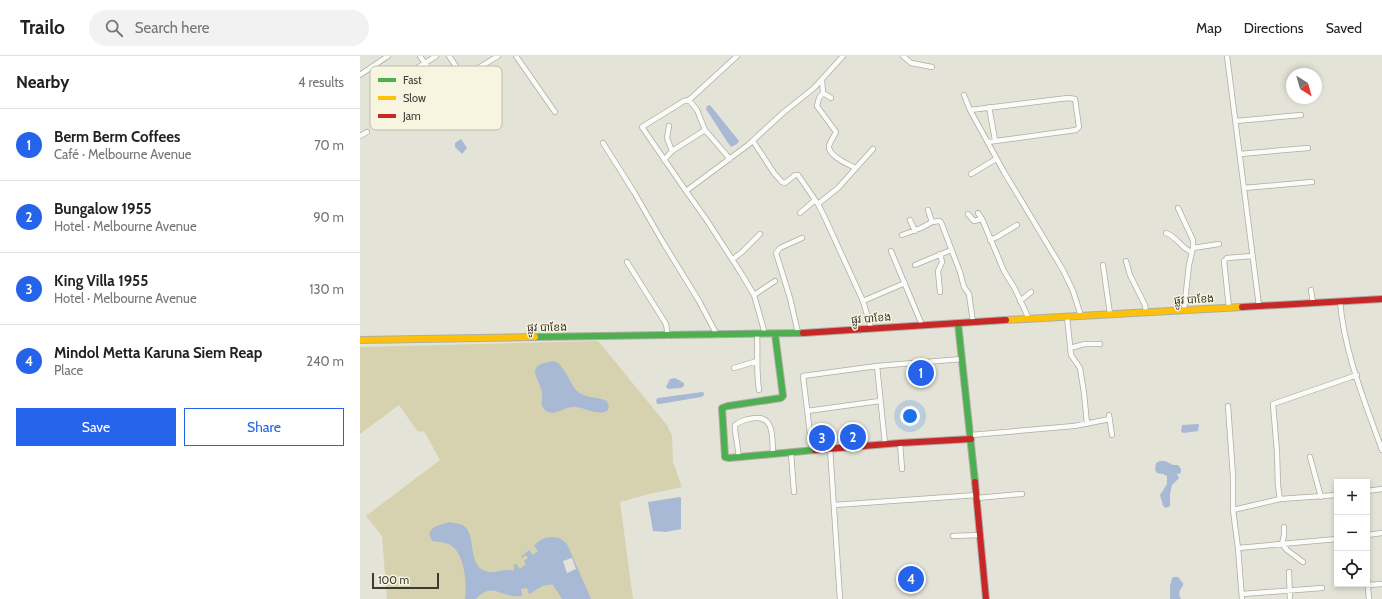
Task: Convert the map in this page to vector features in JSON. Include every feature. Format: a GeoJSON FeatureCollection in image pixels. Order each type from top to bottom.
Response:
{"type":"FeatureCollection","features":[{"type":"Feature","properties":{"kind":"street"},"geometry":{"type":"LineString","coordinates":[[372,66],[388,56]]}},
{"type":"Feature","properties":{"kind":"street"},"geometry":{"type":"LineString","coordinates":[[420,56],[426,66]]}},
{"type":"Feature","properties":{"kind":"street"},"geometry":{"type":"LineString","coordinates":[[420,66],[436,56]]}},
{"type":"Feature","properties":{"kind":"street"},"geometry":{"type":"LineString","coordinates":[[449,56],[456,66]]}},
{"type":"Feature","properties":{"kind":"street"},"geometry":{"type":"LineString","coordinates":[[483,66],[498,56]]}},
{"type":"Feature","properties":{"kind":"street"},"geometry":{"type":"LineString","coordinates":[[516,56],[555,112]]}},
{"type":"Feature","properties":{"kind":"street"},"geometry":{"type":"LineString","coordinates":[[737,56],[689,100],[684,101],[642,127],[733,259],[754,295],[765,334]]}},
{"type":"Feature","properties":{"kind":"street"},"geometry":{"type":"LineString","coordinates":[[686,191],[753,141],[822,80],[842,56]]}},
{"type":"Feature","properties":{"kind":"street"},"geometry":{"type":"LineString","coordinates":[[903,56],[911,63],[932,67]]}},
{"type":"Feature","properties":{"kind":"street"},"geometry":{"type":"LineString","coordinates":[[1227,56],[1259,306]]}},
{"type":"Feature","properties":{"kind":"street"},"geometry":{"type":"LineString","coordinates":[[360,74],[370,68]]}},
{"type":"Feature","properties":{"kind":"street"},"geometry":{"type":"LineString","coordinates":[[822,80],[823,93],[819,98],[817,106],[836,132],[830,143],[830,151],[835,156],[855,168]]}},
{"type":"Feature","properties":{"kind":"street"},"geometry":{"type":"LineString","coordinates":[[823,93],[831,98]]}},
{"type":"Feature","properties":{"kind":"street"},"geometry":{"type":"LineString","coordinates":[[964,95],[970,110],[996,159],[1063,270],[1071,286],[1081,316]]}},
{"type":"Feature","properties":{"kind":"street"},"geometry":{"type":"LineString","coordinates":[[970,110],[1068,98],[1076,99],[1079,127],[1076,130],[988,142]]}},
{"type":"Feature","properties":{"kind":"street"},"geometry":{"type":"LineString","coordinates":[[689,100],[696,110],[705,130],[730,159]]}},
{"type":"Feature","properties":{"kind":"street"},"geometry":{"type":"LineString","coordinates":[[989,107],[995,140]]}},
{"type":"Feature","properties":{"kind":"street"},"geometry":{"type":"LineString","coordinates":[[1236,121],[1301,115]]}},
{"type":"Feature","properties":{"kind":"street"},"geometry":{"type":"LineString","coordinates":[[669,126],[667,138],[672,151]]}},
{"type":"Feature","properties":{"kind":"street"},"geometry":{"type":"LineString","coordinates":[[664,160],[672,151],[705,130]]}},
{"type":"Feature","properties":{"kind":"street"},"geometry":{"type":"LineString","coordinates":[[360,136],[367,132]]}},
{"type":"Feature","properties":{"kind":"street"},"geometry":{"type":"LineString","coordinates":[[753,141],[782,182],[785,183],[795,175],[798,175],[816,202],[862,301],[871,328]]}},
{"type":"Feature","properties":{"kind":"street"},"geometry":{"type":"LineString","coordinates":[[603,143],[699,301],[717,335]]}},
{"type":"Feature","properties":{"kind":"street"},"geometry":{"type":"LineString","coordinates":[[1240,154],[1308,148]]}},
{"type":"Feature","properties":{"kind":"street"},"geometry":{"type":"LineString","coordinates":[[800,213],[838,188],[873,149]]}},
{"type":"Feature","properties":{"kind":"street"},"geometry":{"type":"LineString","coordinates":[[971,174],[996,159]]}},
{"type":"Feature","properties":{"kind":"street"},"geometry":{"type":"LineString","coordinates":[[1244,188],[1312,182]]}},
{"type":"Feature","properties":{"kind":"street"},"geometry":{"type":"LineString","coordinates":[[1178,208],[1193,237],[1193,250],[1189,265],[1184,310]]}},
{"type":"Feature","properties":{"kind":"street"},"geometry":{"type":"LineString","coordinates":[[928,210],[932,222]]}},
{"type":"Feature","properties":{"kind":"street"},"geometry":{"type":"LineString","coordinates":[[978,212],[1004,271],[1029,319]]}},
{"type":"Feature","properties":{"kind":"street"},"geometry":{"type":"LineString","coordinates":[[968,214],[974,221],[982,219]]}},
{"type":"Feature","properties":{"kind":"street"},"geometry":{"type":"LineString","coordinates":[[910,220],[915,231]]}},
{"type":"Feature","properties":{"kind":"street"},"geometry":{"type":"LineString","coordinates":[[902,236],[932,222],[941,222],[970,300],[973,322]]}},
{"type":"Feature","properties":{"kind":"street"},"geometry":{"type":"LineString","coordinates":[[990,240],[1016,225]]}},
{"type":"Feature","properties":{"kind":"street"},"geometry":{"type":"LineString","coordinates":[[1166,233],[1174,236],[1183,248],[1193,250],[1219,244]]}},
{"type":"Feature","properties":{"kind":"street"},"geometry":{"type":"LineString","coordinates":[[733,259],[760,234]]}},
{"type":"Feature","properties":{"kind":"street"},"geometry":{"type":"LineString","coordinates":[[798,333],[790,298],[776,253],[780,248],[802,238]]}},
{"type":"Feature","properties":{"kind":"street"},"geometry":{"type":"LineString","coordinates":[[915,265],[951,250]]}},
{"type":"Feature","properties":{"kind":"street"},"geometry":{"type":"LineString","coordinates":[[891,251],[922,325]]}},
{"type":"Feature","properties":{"kind":"street"},"geometry":{"type":"LineString","coordinates":[[940,254],[942,262],[938,271],[940,292]]}},
{"type":"Feature","properties":{"kind":"street"},"geometry":{"type":"LineString","coordinates":[[1229,308],[1224,261],[1228,258],[1252,256]]}},
{"type":"Feature","properties":{"kind":"street"},"geometry":{"type":"LineString","coordinates":[[1126,261],[1132,279],[1145,305],[1146,312]]}},
{"type":"Feature","properties":{"kind":"street"},"geometry":{"type":"LineString","coordinates":[[627,262],[666,324],[668,336]]}},
{"type":"Feature","properties":{"kind":"street"},"geometry":{"type":"LineString","coordinates":[[1103,265],[1110,314]]}},
{"type":"Feature","properties":{"kind":"street"},"geometry":{"type":"LineString","coordinates":[[754,295],[775,281]]}},
{"type":"Feature","properties":{"kind":"street"},"geometry":{"type":"LineString","coordinates":[[862,301],[905,283]]}},
{"type":"Feature","properties":{"kind":"street"},"geometry":{"type":"LineString","coordinates":[[1311,290],[1313,303]]}},
{"type":"Feature","properties":{"kind":"street"},"geometry":{"type":"LineString","coordinates":[[1020,301],[1031,292]]}},
{"type":"Feature","properties":{"kind":"street","name":"ផ្លូវ បាខែង"},"geometry":{"type":"LineString","coordinates":[[360,340],[775,334],[1382,299]]}},
{"type":"Feature","properties":{"kind":"street"},"geometry":{"type":"LineString","coordinates":[[1340,301],[1345,336],[1366,406],[1380,439],[1382,450]]}},
{"type":"Feature","properties":{"kind":"street"},"geometry":{"type":"LineString","coordinates":[[1067,317],[1071,355],[1080,368],[1088,424]]}},
{"type":"Feature","properties":{"kind":"street"},"geometry":{"type":"LineString","coordinates":[[958,323],[971,437],[986,599]]}},
{"type":"Feature","properties":{"kind":"street"},"geometry":{"type":"LineString","coordinates":[[756,334],[759,390]]}},
{"type":"Feature","properties":{"kind":"street"},"geometry":{"type":"LineString","coordinates":[[775,334],[784,395],[783,397],[722,408],[725,456],[730,458],[830,448],[971,437],[1088,424],[1110,417],[1112,435]]}},
{"type":"Feature","properties":{"kind":"street"},"geometry":{"type":"LineString","coordinates":[[1070,348],[1086,344],[1100,344]]}},
{"type":"Feature","properties":{"kind":"street"},"geometry":{"type":"LineString","coordinates":[[812,450],[803,376],[877,366],[962,359]]}},
{"type":"Feature","properties":{"kind":"street"},"geometry":{"type":"LineString","coordinates":[[734,368],[757,361]]}},
{"type":"Feature","properties":{"kind":"street"},"geometry":{"type":"LineString","coordinates":[[877,366],[885,444]]}},
{"type":"Feature","properties":{"kind":"street"},"geometry":{"type":"LineString","coordinates":[[1280,499],[1273,404],[1357,375]]}},
{"type":"Feature","properties":{"kind":"street"},"geometry":{"type":"LineString","coordinates":[[808,412],[880,401]]}},
{"type":"Feature","properties":{"kind":"street"},"geometry":{"type":"LineString","coordinates":[[1228,406],[1233,510],[1242,597],[1322,588]]}},
{"type":"Feature","properties":{"kind":"street"},"geometry":{"type":"LineString","coordinates":[[739,457],[735,425],[743,420],[757,418],[766,420],[770,425],[773,454]]}},
{"type":"Feature","properties":{"kind":"street"},"geometry":{"type":"LineString","coordinates":[[900,443],[902,469]]}},
{"type":"Feature","properties":{"kind":"street"},"geometry":{"type":"LineString","coordinates":[[830,448],[840,599]]}},
{"type":"Feature","properties":{"kind":"street"},"geometry":{"type":"LineString","coordinates":[[791,453],[794,492]]}},
{"type":"Feature","properties":{"kind":"street"},"geometry":{"type":"LineString","coordinates":[[1310,457],[1321,497]]}},
{"type":"Feature","properties":{"kind":"street"},"geometry":{"type":"LineString","coordinates":[[1370,491],[1382,489]]}},
{"type":"Feature","properties":{"kind":"street"},"geometry":{"type":"LineString","coordinates":[[834,505],[1022,494]]}},
{"type":"Feature","properties":{"kind":"street"},"geometry":{"type":"LineString","coordinates":[[1233,510],[1280,499],[1334,495]]}},
{"type":"Feature","properties":{"kind":"street"},"geometry":{"type":"LineString","coordinates":[[1282,544],[1284,527]]}},
{"type":"Feature","properties":{"kind":"street"},"geometry":{"type":"LineString","coordinates":[[1370,535],[1382,533]]}},
{"type":"Feature","properties":{"kind":"street"},"geometry":{"type":"LineString","coordinates":[[953,536],[980,534]]}},
{"type":"Feature","properties":{"kind":"street"},"geometry":{"type":"LineString","coordinates":[[1238,548],[1334,539]]}},
{"type":"Feature","properties":{"kind":"street"},"geometry":{"type":"LineString","coordinates":[[1282,544],[1287,550],[1303,562]]}},
{"type":"Feature","properties":{"kind":"street"},"geometry":{"type":"LineString","coordinates":[[1289,572],[1290,599]]}},
{"type":"Feature","properties":{"kind":"street"},"geometry":{"type":"LineString","coordinates":[[1370,585],[1382,584]]}},
{"type":"Feature","properties":{"kind":"street"},"geometry":{"type":"LineString","coordinates":[[1368,587],[1368,599]]}},
{"type":"Feature","properties":{"kind":"shaded area"},"geometry":{"type":"Polygon","coordinates":[[[598,341],[667,425],[672,436],[673,462],[682,487],[620,502],[633,599],[387,599],[382,536],[366,516],[440,460],[424,431],[418,432],[399,405],[360,434],[360,347],[598,341]]]}},
{"type":"Feature","properties":{"kind":"water"},"geometry":{"type":"Polygon","coordinates":[[[710,105],[739,141],[737,144],[731,147],[728,143],[706,109],[707,106],[710,105]]]}},
{"type":"Feature","properties":{"kind":"water"},"geometry":{"type":"Polygon","coordinates":[[[461,139],[467,148],[462,154],[455,147],[455,143],[461,139]]]}},
{"type":"Feature","properties":{"kind":"water"},"geometry":{"type":"Polygon","coordinates":[[[553,361],[560,365],[580,394],[607,401],[609,407],[607,411],[595,412],[578,407],[570,407],[552,413],[545,410],[542,406],[542,392],[535,372],[539,365],[553,361]]]}},
{"type":"Feature","properties":{"kind":"water"},"geometry":{"type":"Polygon","coordinates":[[[675,378],[684,383],[684,386],[681,388],[668,389],[666,387],[670,379],[675,378]]]}},
{"type":"Feature","properties":{"kind":"water"},"geometry":{"type":"Polygon","coordinates":[[[702,392],[704,395],[701,397],[660,404],[657,404],[656,400],[658,398],[702,392]]]}},
{"type":"Feature","properties":{"kind":"water"},"geometry":{"type":"Polygon","coordinates":[[[1199,424],[1198,431],[1181,432],[1182,425],[1199,424]]]}},
{"type":"Feature","properties":{"kind":"water"},"geometry":{"type":"Polygon","coordinates":[[[1160,461],[1178,465],[1181,469],[1181,473],[1177,474],[1179,478],[1172,485],[1170,506],[1166,508],[1163,506],[1160,495],[1167,484],[1167,476],[1157,473],[1155,470],[1156,463],[1160,461]]]}},
{"type":"Feature","properties":{"kind":"water"},"geometry":{"type":"Polygon","coordinates":[[[680,497],[681,529],[666,532],[653,531],[648,502],[680,497]]]}},
{"type":"Feature","properties":{"kind":"water"},"geometry":{"type":"Polygon","coordinates":[[[449,522],[462,525],[468,530],[475,561],[478,566],[488,572],[506,570],[513,571],[515,567],[513,566],[516,564],[520,569],[526,564],[524,561],[528,558],[526,555],[522,558],[521,557],[529,550],[533,555],[538,551],[534,546],[537,542],[551,537],[561,539],[568,546],[591,599],[562,599],[553,585],[549,585],[543,586],[529,594],[527,588],[521,589],[522,596],[508,595],[492,590],[487,591],[476,599],[465,599],[466,586],[463,564],[460,557],[453,547],[448,544],[432,541],[429,533],[434,527],[449,522]]]}},
{"type":"Feature","properties":{"kind":"water"},"geometry":{"type":"Polygon","coordinates":[[[1178,577],[1183,583],[1183,586],[1179,592],[1181,599],[1170,599],[1170,586],[1172,578],[1178,577]]]}},
{"type":"Feature","properties":{"kind":"pier"},"geometry":{"type":"Polygon","coordinates":[[[572,558],[576,569],[567,573],[563,561],[572,558]]]}},
{"type":"Feature","properties":{"kind":"traffic: fast"},"geometry":{"type":"LineString","coordinates":[[958,323],[975,482]]}},
{"type":"Feature","properties":{"kind":"traffic: fast"},"geometry":{"type":"LineString","coordinates":[[535,337],[803,333]]}},
{"type":"Feature","properties":{"kind":"traffic: fast"},"geometry":{"type":"LineString","coordinates":[[775,334],[783,396],[781,398],[722,408],[725,457],[729,458],[815,450]]}},
{"type":"Feature","properties":{"kind":"traffic: slow"},"geometry":{"type":"LineString","coordinates":[[1006,320],[1242,307]]}},
{"type":"Feature","properties":{"kind":"traffic: slow"},"geometry":{"type":"LineString","coordinates":[[360,340],[535,337]]}},
{"type":"Feature","properties":{"kind":"traffic: jam"},"geometry":{"type":"LineString","coordinates":[[1242,307],[1382,299]]}},
{"type":"Feature","properties":{"kind":"traffic: jam"},"geometry":{"type":"LineString","coordinates":[[803,333],[1006,320]]}},
{"type":"Feature","properties":{"kind":"traffic: jam"},"geometry":{"type":"LineString","coordinates":[[815,450],[971,439]]}},
{"type":"Feature","properties":{"kind":"traffic: jam"},"geometry":{"type":"LineString","coordinates":[[975,482],[986,599]]}},
{"type":"Feature","properties":{"kind":"place","name":"Berm Berm Coffees"},"geometry":{"type":"Point","coordinates":[921,373]}},
{"type":"Feature","properties":{"kind":"place","name":"Bungalow 1955"},"geometry":{"type":"Point","coordinates":[853,437]}},
{"type":"Feature","properties":{"kind":"place","name":"King Villa 1955"},"geometry":{"type":"Point","coordinates":[822,438]}},
{"type":"Feature","properties":{"kind":"place","name":"Mindol Metta Karuna Siem Reap"},"geometry":{"type":"Point","coordinates":[911,579]}}]}
